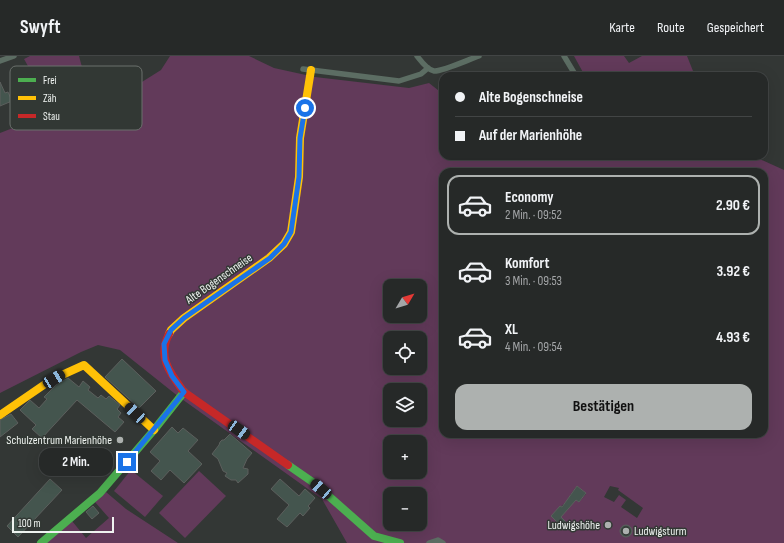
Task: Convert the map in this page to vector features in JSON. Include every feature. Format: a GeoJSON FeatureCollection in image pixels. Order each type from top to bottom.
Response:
{"type":"FeatureCollection","features":[{"type":"Feature","properties":{"kind":"street"},"geometry":{"type":"LineString","coordinates":[[0,61],[14,56]]}},
{"type":"Feature","properties":{"kind":"street"},"geometry":{"type":"LineString","coordinates":[[417,56],[428,68],[434,71],[479,56]]}},
{"type":"Feature","properties":{"kind":"street"},"geometry":{"type":"LineString","coordinates":[[564,56],[574,72]]}},
{"type":"Feature","properties":{"kind":"street"},"geometry":{"type":"LineString","coordinates":[[307,69],[399,80],[421,74],[428,68]]}},
{"type":"Feature","properties":{"kind":"street","name":"Alte Bogenschneise"},"geometry":{"type":"LineString","coordinates":[[307,69],[305,108],[300,138],[299,177],[291,232],[284,244],[270,258],[184,318],[171,330],[164,344],[165,360],[172,376],[184,392],[314,483],[374,536],[400,543]]}},
{"type":"Feature","properties":{"kind":"street"},"geometry":{"type":"LineString","coordinates":[[0,415],[29,394],[60,375],[84,365],[154,430]]}},
{"type":"Feature","properties":{"kind":"street"},"geometry":{"type":"LineString","coordinates":[[41,543],[100,493],[154,430],[184,392]]}},
{"type":"Feature","properties":{"kind":"street"},"geometry":{"type":"LineString","coordinates":[[429,543],[438,540],[443,543]]}},
{"type":"Feature","properties":{"kind":"shaded area"},"geometry":{"type":"Polygon","coordinates":[[[30,56],[79,56],[82,66],[28,66],[24,59],[30,56]]]}},
{"type":"Feature","properties":{"kind":"shaded area"},"geometry":{"type":"Polygon","coordinates":[[[170,56],[249,56],[274,68],[315,77],[409,88],[429,83],[439,91],[439,160],[762,160],[784,170],[784,543],[347,543],[322,499],[179,397],[120,350],[98,345],[0,393],[0,133],[10,129],[142,130],[142,82],[161,70],[170,56]],[[577,486],[570,495],[571,496],[569,499],[551,516],[562,526],[566,522],[558,515],[567,510],[575,499],[579,502],[586,494],[577,486]],[[610,486],[604,497],[614,502],[619,495],[626,500],[621,507],[637,518],[643,508],[618,490],[619,488],[610,486]]]}},
{"type":"Feature","properties":{"kind":"shaded area"},"geometry":{"type":"Polygon","coordinates":[[[574,56],[624,56],[629,63],[642,56],[687,56],[693,72],[583,72],[574,56]]]}},
{"type":"Feature","properties":{"kind":"shaded area"},"geometry":{"type":"Polygon","coordinates":[[[131,470],[163,496],[145,517],[114,491],[131,470]]]}},
{"type":"Feature","properties":{"kind":"shaded area"},"geometry":{"type":"Polygon","coordinates":[[[199,471],[226,496],[185,538],[159,513],[199,471]]]}},
{"type":"Feature","properties":{"kind":"shaded area"},"geometry":{"type":"Polygon","coordinates":[[[106,492],[126,509],[178,543],[45,543],[72,521],[86,538],[109,518],[95,502],[106,492]]]}},
{"type":"Feature","properties":{"kind":"building"},"geometry":{"type":"Polygon","coordinates":[[[0,82],[5,93],[8,92],[10,102],[0,106],[0,82]]]}},
{"type":"Feature","properties":{"kind":"building"},"geometry":{"type":"Polygon","coordinates":[[[122,359],[156,391],[139,408],[105,377],[122,359]]]}},
{"type":"Feature","properties":{"kind":"building"},"geometry":{"type":"Polygon","coordinates":[[[68,378],[79,387],[83,381],[90,387],[88,390],[98,398],[101,395],[106,399],[109,396],[120,405],[117,409],[121,413],[118,417],[124,422],[115,432],[77,400],[42,438],[32,429],[36,425],[20,410],[30,400],[39,408],[47,399],[44,397],[57,384],[68,378]]]}},
{"type":"Feature","properties":{"kind":"building"},"geometry":{"type":"Polygon","coordinates":[[[11,414],[18,423],[0,437],[0,420],[11,414]]]}},
{"type":"Feature","properties":{"kind":"building"},"geometry":{"type":"Polygon","coordinates":[[[172,427],[178,433],[183,428],[198,440],[188,451],[202,464],[184,483],[170,470],[161,480],[151,471],[160,461],[150,452],[172,427]]]}},
{"type":"Feature","properties":{"kind":"building"},"geometry":{"type":"Polygon","coordinates":[[[230,434],[252,453],[247,459],[243,468],[248,469],[248,474],[238,483],[236,480],[231,480],[225,476],[227,473],[223,471],[218,459],[212,454],[220,442],[230,434]]]}},
{"type":"Feature","properties":{"kind":"building"},"geometry":{"type":"Polygon","coordinates":[[[50,479],[62,490],[18,537],[7,526],[50,479]]]}},
{"type":"Feature","properties":{"kind":"building"},"geometry":{"type":"Polygon","coordinates":[[[280,479],[299,496],[305,489],[315,498],[308,506],[310,508],[303,516],[300,513],[287,527],[277,519],[289,505],[271,489],[280,479]]]}},
{"type":"Feature","properties":{"kind":"building"},"geometry":{"type":"Polygon","coordinates":[[[577,486],[586,493],[579,502],[576,500],[561,517],[566,522],[562,527],[551,516],[560,506],[562,507],[577,486]]]}},
{"type":"Feature","properties":{"kind":"building"},"geometry":{"type":"Polygon","coordinates":[[[93,506],[99,513],[92,519],[86,512],[93,506]]]}},
{"type":"Feature","properties":{"kind":"building","name":"Ludwigsturm"},"geometry":{"type":"Polygon","coordinates":[[[628,525],[631,526],[631,536],[624,537],[621,536],[620,529],[621,526],[628,525]]]}},
{"type":"Feature","properties":{"kind":"traffic: fast"},"geometry":{"type":"LineString","coordinates":[[41,543],[100,493],[154,430],[184,392]]}},
{"type":"Feature","properties":{"kind":"traffic: fast"},"geometry":{"type":"LineString","coordinates":[[288,465],[314,483],[374,536],[400,543]]}},
{"type":"Feature","properties":{"kind":"traffic: slow"},"geometry":{"type":"LineString","coordinates":[[169,334],[171,330],[184,318],[269,258],[284,244],[291,232],[299,177],[300,138],[311,70]]}},
{"type":"Feature","properties":{"kind":"traffic: slow"},"geometry":{"type":"LineString","coordinates":[[0,415],[51,380],[84,365],[154,430]]}},
{"type":"Feature","properties":{"kind":"traffic: jam"},"geometry":{"type":"LineString","coordinates":[[169,334],[164,350],[165,357],[170,371],[184,392],[288,465]]}},
{"type":"Feature","properties":{"kind":"place","name":"Schulzentrum Marienhöhe"},"geometry":{"type":"Point","coordinates":[120,440]}},
{"type":"Feature","properties":{"kind":"place","name":"Ludwigshöhe"},"geometry":{"type":"Point","coordinates":[608,525]}},
{"type":"Feature","properties":{"kind":"place","name":"Ludwigsturm"},"geometry":{"type":"Point","coordinates":[626,531]}},
{"type":"Feature","properties":{"kind":"route"},"geometry":{"type":"LineString","coordinates":[[127,462],[184,392],[172,376],[165,360],[164,344],[171,330],[184,318],[270,258],[284,244],[291,232],[299,177],[300,138],[305,108]]}}]}
